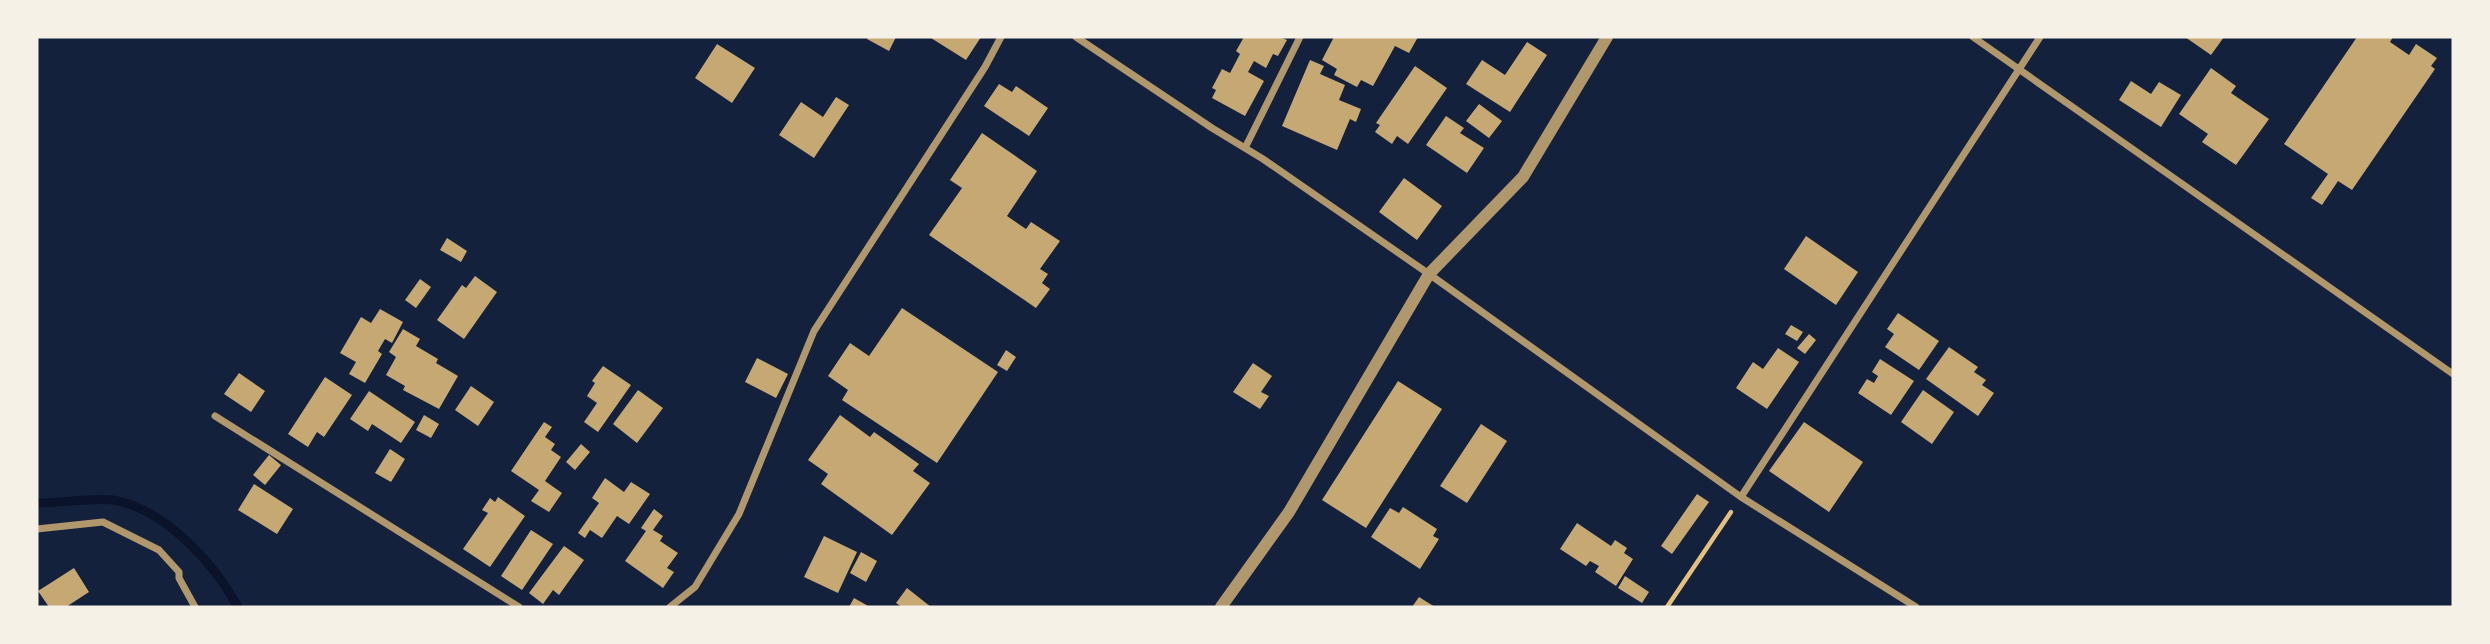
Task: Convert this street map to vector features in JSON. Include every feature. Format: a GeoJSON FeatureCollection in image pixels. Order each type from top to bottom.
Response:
{"type":"FeatureCollection","features":[{"type":"Feature","properties":{"kind":"street"},"geometry":{"type":"LineString","coordinates":[[670,607],[695,587],[739,514],[814,331],[985,67],[1001,37]]}},
{"type":"Feature","properties":{"kind":"street"},"geometry":{"type":"LineString","coordinates":[[1076,37],[1429,274],[1741,497],[1916,607]]}},
{"type":"Feature","properties":{"kind":"street"},"geometry":{"type":"LineString","coordinates":[[1245,148],[1300,37]]}},
{"type":"Feature","properties":{"kind":"street"},"geometry":{"type":"LineString","coordinates":[[1221,607],[1289,512],[1429,274],[1523,177],[1607,37]]}},
{"type":"Feature","properties":{"kind":"street"},"geometry":{"type":"LineString","coordinates":[[1973,37],[2453,374]]}},
{"type":"Feature","properties":{"kind":"street"},"geometry":{"type":"LineString","coordinates":[[1741,497],[2040,37]]}},
{"type":"Feature","properties":{"kind":"street"},"geometry":{"type":"LineString","coordinates":[[215,416],[519,607]]}},
{"type":"Feature","properties":{"kind":"street"},"geometry":{"type":"LineString","coordinates":[[37,529],[103,523],[159,550],[179,572],[179,578],[195,607]]}},
{"type":"Feature","properties":{"kind":"path"},"geometry":{"type":"LineString","coordinates":[[1667,607],[1741,497]]}},
{"type":"Feature","properties":{"kind":"building"},"geometry":{"type":"Polygon","coordinates":[[[896,37],[889,51],[867,39],[896,37]]]}},
{"type":"Feature","properties":{"kind":"building"},"geometry":{"type":"Polygon","coordinates":[[[932,37],[981,37],[966,60],[932,37]]]}},
{"type":"Feature","properties":{"kind":"building"},"geometry":{"type":"Polygon","coordinates":[[[1244,37],[1280,37],[1287,40],[1278,56],[1273,54],[1266,68],[1254,61],[1248,72],[1264,81],[1245,116],[1212,98],[1216,90],[1212,88],[1222,69],[1230,73],[1240,54],[1236,51],[1244,37]]]}},
{"type":"Feature","properties":{"kind":"building"},"geometry":{"type":"Polygon","coordinates":[[[1334,37],[1418,37],[1409,53],[1395,46],[1373,86],[1361,80],[1357,87],[1334,75],[1337,69],[1322,60],[1334,37]]]}},
{"type":"Feature","properties":{"kind":"building"},"geometry":{"type":"Polygon","coordinates":[[[2185,37],[2224,37],[2211,55],[2185,37]]]}},
{"type":"Feature","properties":{"kind":"building"},"geometry":{"type":"Polygon","coordinates":[[[2357,37],[2393,37],[2390,42],[2409,55],[2416,44],[2437,58],[2431,66],[2435,69],[2352,190],[2338,181],[2322,205],[2311,198],[2328,174],[2284,144],[2357,37]]]}},
{"type":"Feature","properties":{"kind":"building"},"geometry":{"type":"Polygon","coordinates":[[[1527,42],[1547,55],[1510,112],[1466,84],[1482,60],[1505,75],[1527,42]]]}},
{"type":"Feature","properties":{"kind":"building"},"geometry":{"type":"Polygon","coordinates":[[[717,44],[755,68],[732,103],[695,78],[717,44]]]}},
{"type":"Feature","properties":{"kind":"building"},"geometry":{"type":"Polygon","coordinates":[[[1310,60],[1324,66],[1320,74],[1345,85],[1339,100],[1361,109],[1356,122],[1350,119],[1337,150],[1282,126],[1310,60]]]}},
{"type":"Feature","properties":{"kind":"building"},"geometry":{"type":"Polygon","coordinates":[[[1415,66],[1447,88],[1408,144],[1397,136],[1392,144],[1375,132],[1380,125],[1376,123],[1415,66]]]}},
{"type":"Feature","properties":{"kind":"building"},"geometry":{"type":"Polygon","coordinates":[[[2211,68],[2236,86],[2231,93],[2269,119],[2236,165],[2202,142],[2208,134],[2179,114],[2211,68]]]}},
{"type":"Feature","properties":{"kind":"building"},"geometry":{"type":"Polygon","coordinates":[[[2131,81],[2151,94],[2159,82],[2181,95],[2161,127],[2119,100],[2131,81]]]}},
{"type":"Feature","properties":{"kind":"building"},"geometry":{"type":"Polygon","coordinates":[[[999,84],[1012,92],[1016,86],[1048,108],[1029,136],[984,106],[999,84]]]}},
{"type":"Feature","properties":{"kind":"building"},"geometry":{"type":"Polygon","coordinates":[[[836,97],[849,105],[814,158],[779,135],[801,102],[823,117],[836,97]]]}},
{"type":"Feature","properties":{"kind":"building"},"geometry":{"type":"Polygon","coordinates":[[[1479,104],[1502,121],[1489,138],[1466,121],[1479,104]]]}},
{"type":"Feature","properties":{"kind":"building"},"geometry":{"type":"Polygon","coordinates":[[[1446,116],[1464,128],[1460,133],[1484,148],[1467,173],[1426,145],[1446,116]]]}},
{"type":"Feature","properties":{"kind":"building"},"geometry":{"type":"Polygon","coordinates":[[[982,133],[1037,171],[1007,216],[1026,229],[1031,222],[1060,241],[1040,269],[1048,274],[1042,283],[1050,289],[1036,308],[929,235],[962,188],[950,180],[982,133]]]}},
{"type":"Feature","properties":{"kind":"building"},"geometry":{"type":"Polygon","coordinates":[[[1404,178],[1442,206],[1417,240],[1379,212],[1404,178]]]}},
{"type":"Feature","properties":{"kind":"building"},"geometry":{"type":"Polygon","coordinates":[[[1806,236],[1858,272],[1836,305],[1784,269],[1806,236]]]}},
{"type":"Feature","properties":{"kind":"building"},"geometry":{"type":"Polygon","coordinates":[[[447,238],[467,251],[461,262],[440,250],[447,238]]]}},
{"type":"Feature","properties":{"kind":"building"},"geometry":{"type":"Polygon","coordinates":[[[475,276],[497,292],[464,339],[437,320],[462,285],[466,288],[475,276]]]}},
{"type":"Feature","properties":{"kind":"building"},"geometry":{"type":"Polygon","coordinates":[[[420,279],[431,287],[416,308],[405,300],[420,279]]]}},
{"type":"Feature","properties":{"kind":"building"},"geometry":{"type":"Polygon","coordinates":[[[902,308],[998,372],[937,463],[842,400],[848,390],[828,376],[850,343],[869,356],[902,308]]]}},
{"type":"Feature","properties":{"kind":"building"},"geometry":{"type":"Polygon","coordinates":[[[380,309],[403,322],[392,343],[385,339],[378,351],[382,354],[365,383],[349,374],[356,362],[340,353],[361,317],[371,323],[380,309]]]}},
{"type":"Feature","properties":{"kind":"building"},"geometry":{"type":"Polygon","coordinates":[[[1898,313],[1939,341],[1919,370],[1885,347],[1894,334],[1887,329],[1898,313]]]}},
{"type":"Feature","properties":{"kind":"building"},"geometry":{"type":"Polygon","coordinates":[[[1791,325],[1803,332],[1797,341],[1785,334],[1791,325]]]}},
{"type":"Feature","properties":{"kind":"building"},"geometry":{"type":"Polygon","coordinates":[[[403,329],[420,339],[416,346],[438,359],[436,363],[458,376],[439,409],[403,390],[405,386],[386,375],[396,357],[389,352],[403,329]]]}},
{"type":"Feature","properties":{"kind":"building"},"geometry":{"type":"Polygon","coordinates":[[[1809,334],[1816,340],[1805,354],[1797,348],[1809,334]]]}},
{"type":"Feature","properties":{"kind":"building"},"geometry":{"type":"Polygon","coordinates":[[[1949,347],[1978,367],[1974,372],[1986,380],[1982,385],[1994,393],[1978,416],[1926,379],[1949,347]]]}},
{"type":"Feature","properties":{"kind":"building"},"geometry":{"type":"Polygon","coordinates":[[[1778,348],[1799,362],[1767,409],[1736,388],[1753,362],[1763,369],[1778,348]]]}},
{"type":"Feature","properties":{"kind":"building"},"geometry":{"type":"Polygon","coordinates":[[[1006,350],[1016,357],[1007,371],[997,365],[1006,350]]]}},
{"type":"Feature","properties":{"kind":"building"},"geometry":{"type":"Polygon","coordinates":[[[757,358],[788,374],[776,398],[745,382],[757,358]]]}},
{"type":"Feature","properties":{"kind":"building"},"geometry":{"type":"Polygon","coordinates":[[[1880,359],[1914,381],[1891,415],[1858,393],[1867,379],[1874,383],[1878,376],[1872,372],[1880,359]]]}},
{"type":"Feature","properties":{"kind":"building"},"geometry":{"type":"Polygon","coordinates":[[[1253,363],[1272,376],[1261,392],[1269,396],[1260,409],[1233,392],[1253,363]]]}},
{"type":"Feature","properties":{"kind":"building"},"geometry":{"type":"Polygon","coordinates":[[[603,366],[631,385],[598,432],[584,422],[597,403],[587,396],[595,383],[592,381],[603,366]]]}},
{"type":"Feature","properties":{"kind":"building"},"geometry":{"type":"Polygon","coordinates":[[[239,373],[265,391],[251,412],[224,394],[239,373]]]}},
{"type":"Feature","properties":{"kind":"building"},"geometry":{"type":"Polygon","coordinates":[[[325,377],[352,395],[324,437],[317,432],[308,447],[288,434],[325,377]]]}},
{"type":"Feature","properties":{"kind":"building"},"geometry":{"type":"Polygon","coordinates":[[[1398,381],[1442,409],[1366,528],[1322,500],[1398,381]]]}},
{"type":"Feature","properties":{"kind":"building"},"geometry":{"type":"Polygon","coordinates":[[[471,386],[494,402],[478,426],[455,410],[471,386]]]}},
{"type":"Feature","properties":{"kind":"building"},"geometry":{"type":"Polygon","coordinates":[[[638,390],[663,408],[637,443],[613,424],[638,390]]]}},
{"type":"Feature","properties":{"kind":"building"},"geometry":{"type":"Polygon","coordinates":[[[1923,390],[1954,412],[1932,444],[1901,422],[1923,390]]]}},
{"type":"Feature","properties":{"kind":"building"},"geometry":{"type":"Polygon","coordinates":[[[369,391],[415,422],[401,443],[372,424],[368,431],[350,419],[369,391]]]}},
{"type":"Feature","properties":{"kind":"building"},"geometry":{"type":"Polygon","coordinates":[[[424,415],[439,424],[431,438],[416,430],[424,415]]]}},
{"type":"Feature","properties":{"kind":"building"},"geometry":{"type":"Polygon","coordinates":[[[840,415],[870,437],[874,432],[919,464],[913,471],[930,483],[892,535],[821,484],[828,474],[808,460],[840,415]]]}},
{"type":"Feature","properties":{"kind":"building"},"geometry":{"type":"Polygon","coordinates":[[[544,422],[552,427],[545,437],[555,444],[551,450],[561,457],[545,481],[562,493],[549,512],[531,501],[539,490],[511,471],[544,422]]]}},
{"type":"Feature","properties":{"kind":"building"},"geometry":{"type":"Polygon","coordinates":[[[1804,422],[1863,462],[1829,512],[1769,471],[1804,422]]]}},
{"type":"Feature","properties":{"kind":"building"},"geometry":{"type":"Polygon","coordinates":[[[1481,424],[1507,441],[1467,503],[1440,486],[1481,424]]]}},
{"type":"Feature","properties":{"kind":"building"},"geometry":{"type":"Polygon","coordinates":[[[581,444],[590,452],[575,470],[566,462],[581,444]]]}},
{"type":"Feature","properties":{"kind":"building"},"geometry":{"type":"Polygon","coordinates":[[[390,449],[405,459],[391,482],[375,473],[390,449]]]}},
{"type":"Feature","properties":{"kind":"building"},"geometry":{"type":"Polygon","coordinates":[[[269,455],[281,465],[265,485],[253,475],[269,455]]]}},
{"type":"Feature","properties":{"kind":"building"},"geometry":{"type":"Polygon","coordinates":[[[605,478],[624,492],[631,482],[650,494],[629,524],[617,516],[602,538],[590,530],[585,538],[578,533],[599,503],[592,498],[605,478]]]}},
{"type":"Feature","properties":{"kind":"building"},"geometry":{"type":"Polygon","coordinates":[[[254,484],[293,509],[277,534],[238,510],[254,484]]]}},
{"type":"Feature","properties":{"kind":"building"},"geometry":{"type":"Polygon","coordinates":[[[1697,494],[1709,502],[1672,554],[1661,546],[1697,494]]]}},
{"type":"Feature","properties":{"kind":"building"},"geometry":{"type":"Polygon","coordinates":[[[498,497],[525,516],[490,567],[463,549],[488,513],[482,510],[490,498],[495,502],[498,497]]]}},
{"type":"Feature","properties":{"kind":"building"},"geometry":{"type":"Polygon","coordinates":[[[1403,507],[1437,529],[1433,536],[1439,539],[1420,569],[1371,537],[1390,508],[1399,513],[1403,507]]]}},
{"type":"Feature","properties":{"kind":"building"},"geometry":{"type":"Polygon","coordinates":[[[654,509],[663,516],[653,530],[663,536],[660,541],[678,553],[667,568],[674,572],[663,588],[625,561],[646,531],[641,528],[654,509]]]}},
{"type":"Feature","properties":{"kind":"building"},"geometry":{"type":"Polygon","coordinates":[[[1577,523],[1611,546],[1615,540],[1627,548],[1624,553],[1633,559],[1616,586],[1595,572],[1599,566],[1590,561],[1586,566],[1560,549],[1577,523]]]}},
{"type":"Feature","properties":{"kind":"building"},"geometry":{"type":"Polygon","coordinates":[[[531,530],[553,544],[522,590],[501,576],[531,530]]]}},
{"type":"Feature","properties":{"kind":"building"},"geometry":{"type":"Polygon","coordinates":[[[824,536],[857,552],[838,593],[804,577],[824,536]]]}},
{"type":"Feature","properties":{"kind":"building"},"geometry":{"type":"Polygon","coordinates":[[[564,546],[584,560],[559,595],[553,590],[543,604],[529,593],[564,546]]]}},
{"type":"Feature","properties":{"kind":"building"},"geometry":{"type":"Polygon","coordinates":[[[861,552],[877,561],[866,582],[850,573],[861,552]]]}},
{"type":"Feature","properties":{"kind":"building"},"geometry":{"type":"Polygon","coordinates":[[[74,568],[89,592],[66,607],[49,607],[38,591],[74,568]]]}},
{"type":"Feature","properties":{"kind":"building"},"geometry":{"type":"Polygon","coordinates":[[[1625,576],[1649,592],[1642,603],[1618,588],[1625,576]]]}},
{"type":"Feature","properties":{"kind":"building"},"geometry":{"type":"Polygon","coordinates":[[[907,588],[931,607],[902,607],[896,603],[907,588]]]}},
{"type":"Feature","properties":{"kind":"building"},"geometry":{"type":"Polygon","coordinates":[[[1419,597],[1435,607],[1412,607],[1419,597]]]}},
{"type":"Feature","properties":{"kind":"building"},"geometry":{"type":"Polygon","coordinates":[[[854,598],[870,607],[849,607],[854,598]]]}},
{"type":"Feature","properties":{"kind":"waterway"},"geometry":{"type":"LineString","coordinates":[[37,503],[113,500],[151,514],[169,526],[202,556],[238,607]]}}]}
